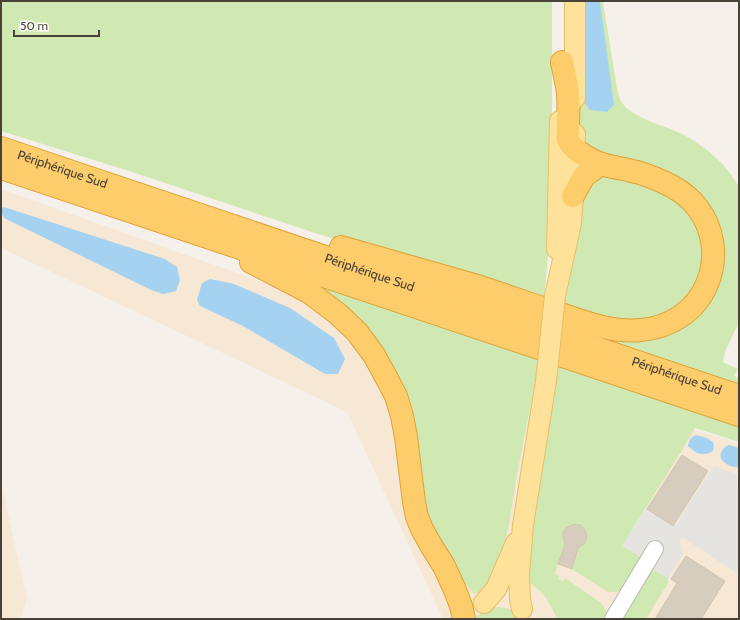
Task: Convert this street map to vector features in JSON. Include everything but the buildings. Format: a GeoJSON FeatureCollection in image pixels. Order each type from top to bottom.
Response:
{"type":"FeatureCollection","features":[{"type":"Feature","properties":{"kind":"highway"},"geometry":{"type":"LineString","coordinates":[[284,243],[304,237],[464,283],[581,321],[609,328],[627,331],[652,329],[667,324],[683,315],[693,306],[702,294],[712,270],[712,240],[708,227],[696,206],[687,197],[673,187],[634,171],[601,164],[575,150],[568,139],[568,92],[562,62]]}},
{"type":"Feature","properties":{"kind":"highway","name":"Périphérique Sud"},"geometry":{"type":"LineString","coordinates":[[1,148],[739,396]]}},
{"type":"Feature","properties":{"kind":"highway"},"geometry":{"type":"LineString","coordinates":[[573,196],[584,176],[601,164]]}},
{"type":"Feature","properties":{"kind":"highway","name":"Périphérique Sud"},"geometry":{"type":"LineString","coordinates":[[1,168],[739,415]]}},
{"type":"Feature","properties":{"kind":"highway"},"geometry":{"type":"LineString","coordinates":[[199,234],[262,269],[309,292],[343,318],[357,332],[374,355],[396,396],[402,416],[417,517],[422,529],[450,578],[464,619]]}},
{"type":"Feature","properties":{"kind":"main road"},"geometry":{"type":"LineString","coordinates":[[526,614],[520,599],[519,574],[523,525],[546,381],[555,296],[563,1]]}},
{"type":"Feature","properties":{"kind":"main road"},"geometry":{"type":"LineString","coordinates":[[555,296],[571,224],[573,196],[575,150],[575,1]]}},
{"type":"Feature","properties":{"kind":"main road"},"geometry":{"type":"LineString","coordinates":[[467,619],[474,610],[484,603],[496,589],[523,525]]}},
{"type":"Feature","properties":{"kind":"main road"},"geometry":{"type":"LineString","coordinates":[[484,603],[502,600],[512,603],[526,614]]}},
{"type":"Feature","properties":{"kind":"lane"},"geometry":{"type":"LineString","coordinates":[[613,619],[655,549]]}},
{"type":"Feature","properties":{"kind":"shaded area"},"geometry":{"type":"Polygon","coordinates":[[[1,189],[535,379],[546,381],[739,444],[739,619],[443,619],[347,412],[1,248],[1,189]]]}},
{"type":"Feature","properties":{"kind":"shaded area"},"geometry":{"type":"Polygon","coordinates":[[[714,466],[739,475],[737,483],[739,484],[739,575],[682,537],[679,543],[683,554],[668,578],[654,570],[636,554],[622,546],[645,508],[675,526],[714,466]]]}},
{"type":"Feature","properties":{"kind":"shaded area"},"geometry":{"type":"Polygon","coordinates":[[[1,482],[27,599],[20,619],[1,619],[1,482]]]}},
{"type":"Feature","properties":{"kind":"green space"},"geometry":{"type":"Polygon","coordinates":[[[1,1],[552,1],[552,164],[549,246],[544,301],[318,234],[132,172],[1,131],[1,1]]]}},
{"type":"Feature","properties":{"kind":"green space"},"geometry":{"type":"Polygon","coordinates":[[[577,1],[603,1],[617,89],[620,100],[626,107],[633,113],[650,122],[678,132],[701,146],[729,171],[739,187],[739,322],[725,352],[723,362],[738,369],[734,376],[739,378],[739,385],[562,327],[607,337],[709,300],[709,208],[594,154],[581,139],[579,118],[577,1]]]}},
{"type":"Feature","properties":{"kind":"green space"},"geometry":{"type":"Polygon","coordinates":[[[606,172],[622,173],[686,204],[708,250],[704,278],[678,310],[628,325],[565,311],[562,298],[584,189],[606,172]]]}},
{"type":"Feature","properties":{"kind":"green space"},"geometry":{"type":"Polygon","coordinates":[[[287,275],[538,357],[536,377],[509,525],[504,545],[497,560],[497,565],[485,590],[474,594],[460,577],[431,534],[396,385],[287,275]]]}},
{"type":"Feature","properties":{"kind":"green space"},"geometry":{"type":"Polygon","coordinates":[[[557,364],[739,426],[739,442],[695,428],[623,546],[636,554],[641,560],[625,589],[617,592],[608,592],[572,569],[561,554],[555,574],[559,576],[558,579],[564,581],[565,578],[601,603],[606,610],[606,619],[557,619],[547,599],[530,583],[530,577],[524,573],[557,364]]]}},
{"type":"Feature","properties":{"kind":"green space"},"geometry":{"type":"Polygon","coordinates":[[[654,570],[668,578],[668,583],[646,619],[622,619],[647,574],[654,570]]]}},
{"type":"Feature","properties":{"kind":"green space"},"geometry":{"type":"Polygon","coordinates":[[[499,607],[512,610],[522,619],[474,619],[485,610],[499,607]]]}},
{"type":"Feature","properties":{"kind":"water"},"geometry":{"type":"Polygon","coordinates":[[[582,1],[600,2],[614,105],[607,112],[590,110],[584,102],[582,1]]]}},
{"type":"Feature","properties":{"kind":"water"},"geometry":{"type":"Polygon","coordinates":[[[4,207],[165,259],[177,267],[180,280],[176,291],[163,294],[151,290],[4,218],[1,209],[4,207]]]}},
{"type":"Feature","properties":{"kind":"water"},"geometry":{"type":"Polygon","coordinates":[[[210,279],[234,284],[290,308],[334,338],[345,359],[338,374],[325,374],[243,326],[200,306],[197,300],[202,283],[210,279]]]}},
{"type":"Feature","properties":{"kind":"water"},"geometry":{"type":"Polygon","coordinates":[[[696,435],[707,438],[713,442],[713,451],[706,454],[700,454],[688,446],[690,439],[696,435]]]}},
{"type":"Feature","properties":{"kind":"water"},"geometry":{"type":"Polygon","coordinates":[[[729,445],[739,448],[739,468],[727,464],[721,458],[722,450],[729,445]]]}}]}
